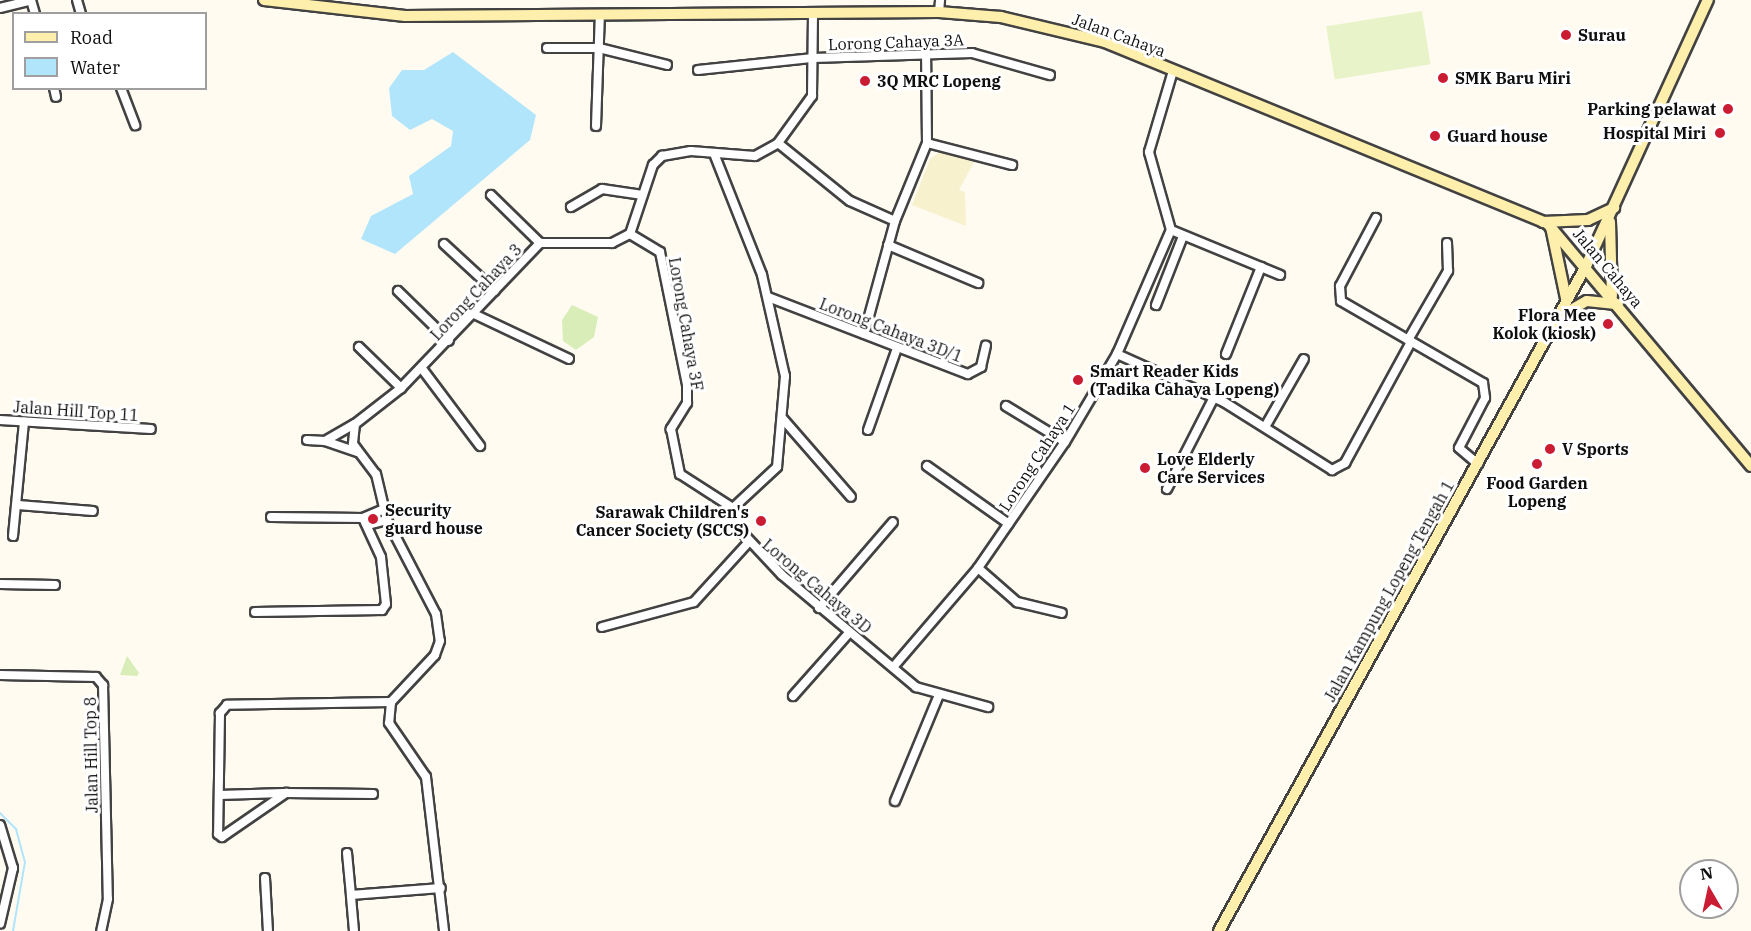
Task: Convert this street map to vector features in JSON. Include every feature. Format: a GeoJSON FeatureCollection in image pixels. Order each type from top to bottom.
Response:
{"type":"FeatureCollection","features":[{"type":"Feature","properties":{"kind":"street"},"geometry":{"type":"LineString","coordinates":[[0,8],[31,0]]}},
{"type":"Feature","properties":{"kind":"street","name":"Jalan Cahaya"},"geometry":{"type":"LineString","coordinates":[[264,0],[378,15],[939,12],[1058,28],[1173,71],[1547,224],[1615,300],[1751,466]]}},
{"type":"Feature","properties":{"kind":"street"},"geometry":{"type":"LineString","coordinates":[[939,12],[940,0]]}},
{"type":"Feature","properties":{"kind":"street","name":"Jalan Kampung Lopeng Tengah 1"},"geometry":{"type":"LineString","coordinates":[[1219,931],[1478,464],[1566,298],[1586,266],[1612,212],[1650,116],[1708,0]]}},
{"type":"Feature","properties":{"kind":"street"},"geometry":{"type":"LineString","coordinates":[[630,234],[643,195],[662,156],[691,152],[715,156],[754,156],[778,143],[812,96],[813,12]]}},
{"type":"Feature","properties":{"kind":"street"},"geometry":{"type":"LineString","coordinates":[[596,126],[600,14]]}},
{"type":"Feature","properties":{"kind":"street"},"geometry":{"type":"LineString","coordinates":[[547,48],[599,48],[667,65]]}},
{"type":"Feature","properties":{"kind":"street","name":"Lorong Cahaya 3A"},"geometry":{"type":"LineString","coordinates":[[698,70],[813,58],[972,53],[1050,75]]}},
{"type":"Feature","properties":{"kind":"street"},"geometry":{"type":"LineString","coordinates":[[864,334],[895,220],[927,143],[926,54]]}},
{"type":"Feature","properties":{"kind":"street"},"geometry":{"type":"LineString","coordinates":[[1173,71],[1149,152],[1171,230],[1280,275]]}},
{"type":"Feature","properties":{"kind":"street"},"geometry":{"type":"LineString","coordinates":[[122,90],[135,125]]}},
{"type":"Feature","properties":{"kind":"street"},"geometry":{"type":"LineString","coordinates":[[778,143],[850,201],[895,220]]}},
{"type":"Feature","properties":{"kind":"street"},"geometry":{"type":"LineString","coordinates":[[927,143],[1012,165]]}},
{"type":"Feature","properties":{"kind":"street"},"geometry":{"type":"LineString","coordinates":[[715,156],[768,297],[785,376],[783,419],[772,477],[733,508]]}},
{"type":"Feature","properties":{"kind":"street"},"geometry":{"type":"LineString","coordinates":[[571,207],[602,189],[643,195]]}},
{"type":"Feature","properties":{"kind":"street"},"geometry":{"type":"LineString","coordinates":[[491,195],[540,243]]}},
{"type":"Feature","properties":{"kind":"street"},"geometry":{"type":"LineString","coordinates":[[1554,320],[1587,301],[1615,300],[1612,212],[1588,220],[1547,224],[1566,298]]}},
{"type":"Feature","properties":{"kind":"street"},"geometry":{"type":"LineString","coordinates":[[1376,218],[1339,295],[1346,306],[1409,341],[1488,390],[1459,448],[1478,464]]}},
{"type":"Feature","properties":{"kind":"street","name":"Lorong Cahaya 1"},"geometry":{"type":"LineString","coordinates":[[895,665],[978,568],[1065,442],[1117,354],[1171,230]]}},
{"type":"Feature","properties":{"kind":"street","name":"Lorong Cahaya 3"},"geometry":{"type":"LineString","coordinates":[[325,441],[355,424],[423,370],[540,243],[612,243],[630,234]]}},
{"type":"Feature","properties":{"kind":"street","name":"Lorong Cahaya 3F"},"geometry":{"type":"LineString","coordinates":[[630,234],[660,252],[687,385],[687,403],[671,429],[680,474],[733,508]]}},
{"type":"Feature","properties":{"kind":"street"},"geometry":{"type":"LineString","coordinates":[[1156,305],[1183,236]]}},
{"type":"Feature","properties":{"kind":"street"},"geometry":{"type":"LineString","coordinates":[[1117,354],[1265,426],[1323,467],[1339,468],[1448,272],[1447,243]]}},
{"type":"Feature","properties":{"kind":"street"},"geometry":{"type":"LineString","coordinates":[[444,244],[495,291]]}},
{"type":"Feature","properties":{"kind":"street"},"geometry":{"type":"LineString","coordinates":[[888,245],[978,283]]}},
{"type":"Feature","properties":{"kind":"street"},"geometry":{"type":"LineString","coordinates":[[1226,354],[1261,267]]}},
{"type":"Feature","properties":{"kind":"street"},"geometry":{"type":"LineString","coordinates":[[398,291],[449,341]]}},
{"type":"Feature","properties":{"kind":"street","name":"Lorong Cahaya 3D/1"},"geometry":{"type":"LineString","coordinates":[[768,297],[968,374],[981,367],[986,346]]}},
{"type":"Feature","properties":{"kind":"street"},"geometry":{"type":"LineString","coordinates":[[474,314],[569,359]]}},
{"type":"Feature","properties":{"kind":"street"},"geometry":{"type":"LineString","coordinates":[[359,347],[401,388]]}},
{"type":"Feature","properties":{"kind":"street"},"geometry":{"type":"LineString","coordinates":[[868,430],[897,348]]}},
{"type":"Feature","properties":{"kind":"street"},"geometry":{"type":"LineString","coordinates":[[1265,426],[1304,359]]}},
{"type":"Feature","properties":{"kind":"street"},"geometry":{"type":"LineString","coordinates":[[423,370],[480,446]]}},
{"type":"Feature","properties":{"kind":"street"},"geometry":{"type":"LineString","coordinates":[[1167,489],[1213,399]]}},
{"type":"Feature","properties":{"kind":"street"},"geometry":{"type":"LineString","coordinates":[[1006,406],[1065,442]]}},
{"type":"Feature","properties":{"kind":"street"},"geometry":{"type":"LineString","coordinates":[[783,419],[851,497]]}},
{"type":"Feature","properties":{"kind":"street","name":"Jalan Hill Top 11"},"geometry":{"type":"LineString","coordinates":[[0,420],[151,429]]}},
{"type":"Feature","properties":{"kind":"street"},"geometry":{"type":"LineString","coordinates":[[13,536],[18,505],[24,422]]}},
{"type":"Feature","properties":{"kind":"street"},"geometry":{"type":"LineString","coordinates":[[355,424],[357,453]]}},
{"type":"Feature","properties":{"kind":"street"},"geometry":{"type":"LineString","coordinates":[[308,440],[325,441],[357,453],[376,474],[387,520],[436,614],[440,641],[435,655],[391,702],[392,730],[418,760],[426,777],[441,888],[444,931]]}},
{"type":"Feature","properties":{"kind":"street"},"geometry":{"type":"LineString","coordinates":[[927,466],[1009,524]]}},
{"type":"Feature","properties":{"kind":"street"},"geometry":{"type":"LineString","coordinates":[[18,505],[93,511]]}},
{"type":"Feature","properties":{"kind":"street","name":"Lorong Cahaya 3D"},"geometry":{"type":"LineString","coordinates":[[733,508],[747,544],[849,633],[895,665],[916,687],[938,697],[988,708]]}},
{"type":"Feature","properties":{"kind":"street"},"geometry":{"type":"LineString","coordinates":[[365,521],[384,509]]}},
{"type":"Feature","properties":{"kind":"street"},"geometry":{"type":"LineString","coordinates":[[271,517],[387,520]]}},
{"type":"Feature","properties":{"kind":"street"},"geometry":{"type":"LineString","coordinates":[[255,612],[382,610],[388,594],[365,521]]}},
{"type":"Feature","properties":{"kind":"street"},"geometry":{"type":"LineString","coordinates":[[819,608],[892,522]]}},
{"type":"Feature","properties":{"kind":"street"},"geometry":{"type":"LineString","coordinates":[[602,627],[694,602],[747,544]]}},
{"type":"Feature","properties":{"kind":"street"},"geometry":{"type":"LineString","coordinates":[[978,568],[1017,602],[1062,613]]}},
{"type":"Feature","properties":{"kind":"street"},"geometry":{"type":"LineString","coordinates":[[0,584],[55,585]]}},
{"type":"Feature","properties":{"kind":"street"},"geometry":{"type":"LineString","coordinates":[[793,696],[849,633]]}},
{"type":"Feature","properties":{"kind":"street","name":"Jalan Hill Top 8"},"geometry":{"type":"LineString","coordinates":[[0,675],[96,677],[103,685],[108,899],[101,931]]}},
{"type":"Feature","properties":{"kind":"street"},"geometry":{"type":"LineString","coordinates":[[895,801],[938,697]]}},
{"type":"Feature","properties":{"kind":"street"},"geometry":{"type":"LineString","coordinates":[[286,793],[222,837],[219,795],[220,713],[227,705],[391,702]]}},
{"type":"Feature","properties":{"kind":"street"},"geometry":{"type":"LineString","coordinates":[[219,795],[373,794]]}},
{"type":"Feature","properties":{"kind":"street"},"geometry":{"type":"LineString","coordinates":[[0,825],[12,868],[0,924]]}},
{"type":"Feature","properties":{"kind":"street"},"geometry":{"type":"LineString","coordinates":[[347,853],[354,931]]}},
{"type":"Feature","properties":{"kind":"street"},"geometry":{"type":"LineString","coordinates":[[265,878],[268,931]]}},
{"type":"Feature","properties":{"kind":"street"},"geometry":{"type":"LineString","coordinates":[[351,895],[441,888]]}},
{"type":"Feature","properties":{"kind":"shaded area"},"geometry":{"type":"Polygon","coordinates":[[[940,152],[974,162],[959,190],[965,192],[966,226],[912,205],[930,159],[940,152]]]}},
{"type":"Feature","properties":{"kind":"green space"},"geometry":{"type":"Polygon","coordinates":[[[1422,11],[1430,64],[1335,80],[1326,26],[1422,11]]]}},
{"type":"Feature","properties":{"kind":"green space"},"geometry":{"type":"Polygon","coordinates":[[[572,305],[598,317],[594,337],[576,350],[563,341],[562,320],[572,305]]]}},
{"type":"Feature","properties":{"kind":"green space"},"geometry":{"type":"Polygon","coordinates":[[[127,656],[139,673],[137,676],[120,675],[127,656]]]}},
{"type":"Feature","properties":{"kind":"water"},"geometry":{"type":"Polygon","coordinates":[[[453,52],[536,115],[530,140],[395,254],[361,239],[371,216],[413,194],[409,176],[451,146],[453,131],[432,119],[410,130],[392,116],[389,88],[402,70],[424,70],[453,52]]]}},
{"type":"Feature","properties":{"kind":"waterway"},"geometry":{"type":"LineString","coordinates":[[0,813],[16,829],[25,862],[13,931]]}},
{"type":"Feature","properties":{"kind":"waterway"},"geometry":{"type":"LineString","coordinates":[[7,877],[8,862]]}},
{"type":"Feature","properties":{"kind":"place","name":"Surau"},"geometry":{"type":"Point","coordinates":[1566,35]}},
{"type":"Feature","properties":{"kind":"place","name":"SMK Baru Miri"},"geometry":{"type":"Point","coordinates":[1443,78]}},
{"type":"Feature","properties":{"kind":"place","name":"3Q MRC Lopeng"},"geometry":{"type":"Point","coordinates":[865,81]}},
{"type":"Feature","properties":{"kind":"place","name":"Parking pelawat"},"geometry":{"type":"Point","coordinates":[1728,109]}},
{"type":"Feature","properties":{"kind":"place","name":"Hospital Miri"},"geometry":{"type":"Point","coordinates":[1720,133]}},
{"type":"Feature","properties":{"kind":"place","name":"Guard house"},"geometry":{"type":"Point","coordinates":[1435,136]}},
{"type":"Feature","properties":{"kind":"place","name":"Flora Mee Kolok (kiosk)"},"geometry":{"type":"Point","coordinates":[1608,324]}},
{"type":"Feature","properties":{"kind":"place","name":"Smart Reader Kids (Tadika Cahaya Lopeng)"},"geometry":{"type":"Point","coordinates":[1078,380]}},
{"type":"Feature","properties":{"kind":"place","name":"V Sports"},"geometry":{"type":"Point","coordinates":[1550,449]}},
{"type":"Feature","properties":{"kind":"place","name":"Food Garden Lopeng"},"geometry":{"type":"Point","coordinates":[1537,464]}},
{"type":"Feature","properties":{"kind":"place","name":"Love Elderly Care Services"},"geometry":{"type":"Point","coordinates":[1145,468]}},
{"type":"Feature","properties":{"kind":"place","name":"Security guard house"},"geometry":{"type":"Point","coordinates":[373,519]}},
{"type":"Feature","properties":{"kind":"place","name":"Sarawak Children's Cancer Society (SCCS)"},"geometry":{"type":"Point","coordinates":[761,521]}}]}
